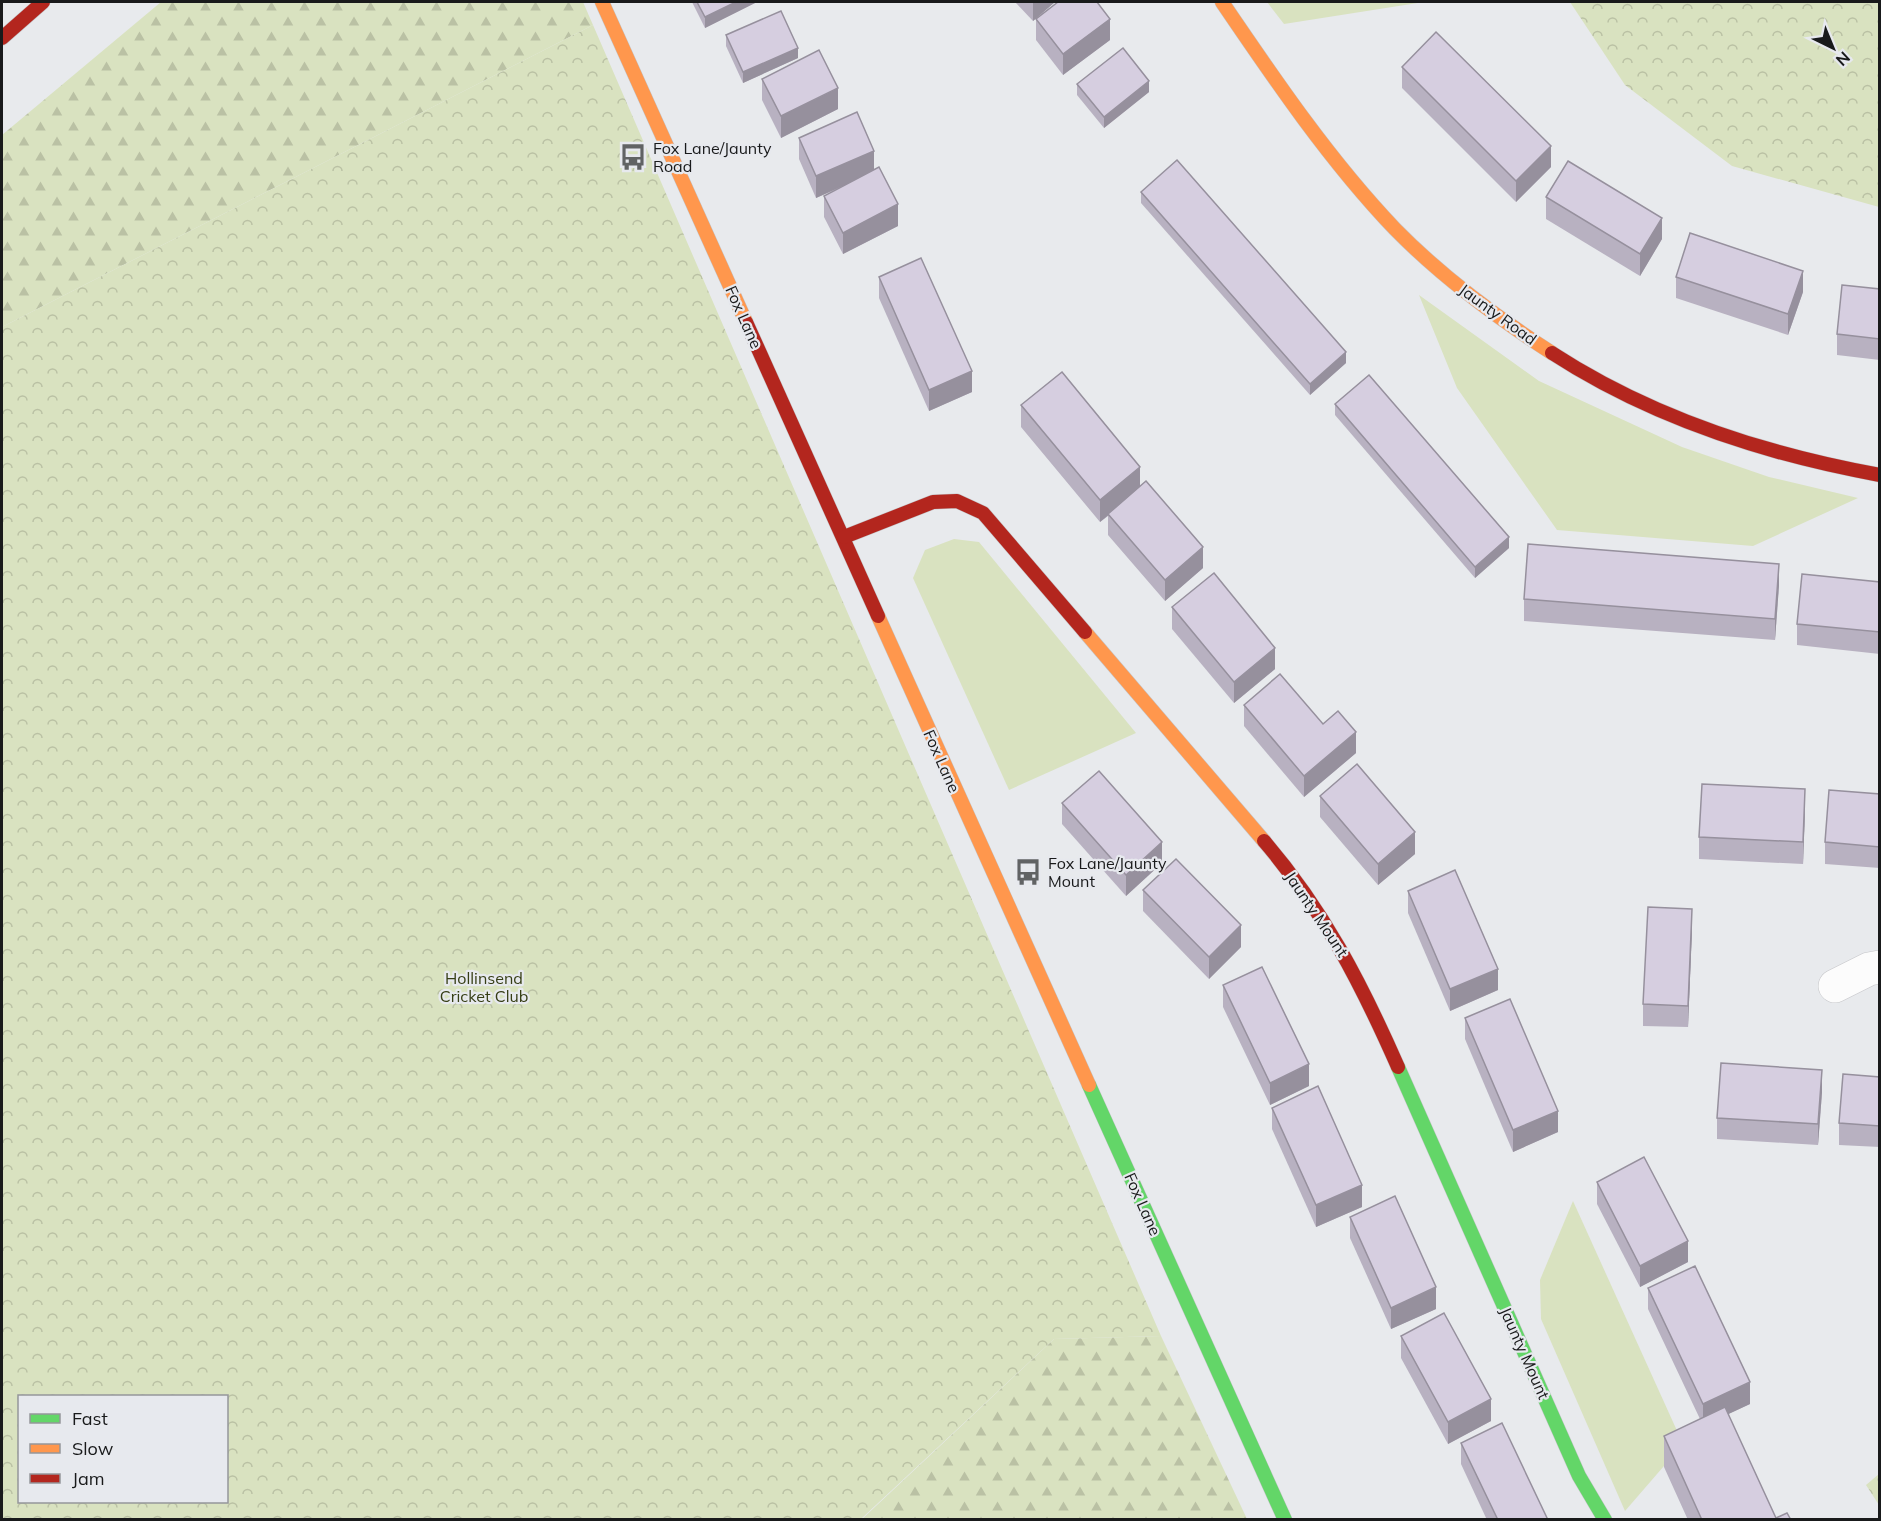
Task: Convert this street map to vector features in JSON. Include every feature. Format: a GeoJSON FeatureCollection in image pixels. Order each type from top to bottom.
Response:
{"type":"FeatureCollection","features":[{"type":"Feature","properties":{"kind":"street"},"geometry":{"type":"LineString","coordinates":[[2,38],[43,2]]}},
{"type":"Feature","properties":{"kind":"street","name":"Fox Lane"},"geometry":{"type":"LineString","coordinates":[[602,2],[1285,1520]]}},
{"type":"Feature","properties":{"kind":"street","name":"Jaunty Road"},"geometry":{"type":"LineString","coordinates":[[1222,2],[1351,178],[1410,244],[1475,300],[1550,352],[1629,396],[1695,428],[1758,450],[1832,469],[1880,475]]}},
{"type":"Feature","properties":{"kind":"street","name":"Jaunty Mount"},"geometry":{"type":"LineString","coordinates":[[844,537],[933,502],[957,501],[984,513],[1276,855],[1339,943],[1364,989],[1574,1466],[1605,1520]]}},
{"type":"Feature","properties":{"kind":"street"},"geometry":{"type":"LineString","coordinates":[[1835,986],[1869,969],[1880,967]]}},
{"type":"Feature","properties":{"kind":"green space"},"geometry":{"type":"Polygon","coordinates":[[[161,2],[583,2],[593,25],[2,327],[2,135],[161,2]]]}},
{"type":"Feature","properties":{"kind":"green space"},"geometry":{"type":"Polygon","coordinates":[[[1267,2],[1424,2],[1284,24],[1267,2]]]}},
{"type":"Feature","properties":{"kind":"green space"},"geometry":{"type":"Polygon","coordinates":[[[1570,2],[1879,2],[1879,207],[1732,166],[1625,85],[1570,2]]]}},
{"type":"Feature","properties":{"kind":"green space","name":"Hollinsend Cricket Club"},"geometry":{"type":"Polygon","coordinates":[[[593,25],[1161,1336],[1054,1339],[861,1519],[2,1519],[2,327],[593,25]]]}},
{"type":"Feature","properties":{"kind":"green space"},"geometry":{"type":"Polygon","coordinates":[[[1419,295],[1539,381],[1682,447],[1769,477],[1858,498],[1753,546],[1557,530],[1457,388],[1419,295]]]}},
{"type":"Feature","properties":{"kind":"green space"},"geometry":{"type":"Polygon","coordinates":[[[954,539],[979,542],[1136,733],[1009,790],[913,578],[925,550],[954,539]]]}},
{"type":"Feature","properties":{"kind":"green space"},"geometry":{"type":"Polygon","coordinates":[[[1573,1201],[1683,1444],[1625,1511],[1541,1319],[1540,1280],[1573,1201]]]}},
{"type":"Feature","properties":{"kind":"green space"},"geometry":{"type":"Polygon","coordinates":[[[1161,1336],[1247,1519],[861,1520],[1054,1339],[1161,1336]]]}},
{"type":"Feature","properties":{"kind":"green space"},"geometry":{"type":"Polygon","coordinates":[[[1879,1474],[1879,1505],[1866,1485],[1879,1474]]]}},
{"type":"Feature","properties":{"kind":"building"},"geometry":{"type":"Polygon","coordinates":[[[697,2],[736,2],[705,17],[697,2]]]}},
{"type":"Feature","properties":{"kind":"building"},"geometry":{"type":"Polygon","coordinates":[[[1058,2],[1097,2],[1110,19],[1063,54],[1036,19],[1058,2]]]}},
{"type":"Feature","properties":{"kind":"building"},"geometry":{"type":"Polygon","coordinates":[[[781,11],[798,48],[743,72],[726,35],[781,11]]]}},
{"type":"Feature","properties":{"kind":"building"},"geometry":{"type":"Polygon","coordinates":[[[1436,32],[1551,146],[1516,181],[1402,67],[1436,32]]]}},
{"type":"Feature","properties":{"kind":"building"},"geometry":{"type":"Polygon","coordinates":[[[1123,48],[1149,81],[1104,117],[1077,84],[1123,48]]]}},
{"type":"Feature","properties":{"kind":"building"},"geometry":{"type":"Polygon","coordinates":[[[819,50],[838,88],[781,116],[762,79],[819,50]]]}},
{"type":"Feature","properties":{"kind":"building"},"geometry":{"type":"Polygon","coordinates":[[[857,112],[874,151],[816,176],[799,138],[857,112]]]}},
{"type":"Feature","properties":{"kind":"building"},"geometry":{"type":"Polygon","coordinates":[[[1177,160],[1346,352],[1310,384],[1141,192],[1177,160]]]}},
{"type":"Feature","properties":{"kind":"building"},"geometry":{"type":"Polygon","coordinates":[[[1568,161],[1662,218],[1640,254],[1546,197],[1568,161]]]}},
{"type":"Feature","properties":{"kind":"building"},"geometry":{"type":"Polygon","coordinates":[[[879,167],[898,204],[843,233],[824,196],[879,167]]]}},
{"type":"Feature","properties":{"kind":"building"},"geometry":{"type":"Polygon","coordinates":[[[1690,233],[1803,271],[1788,314],[1676,277],[1690,233]]]}},
{"type":"Feature","properties":{"kind":"building"},"geometry":{"type":"Polygon","coordinates":[[[921,258],[972,371],[929,390],[879,277],[921,258]]]}},
{"type":"Feature","properties":{"kind":"building"},"geometry":{"type":"Polygon","coordinates":[[[1842,285],[1880,289],[1880,339],[1837,334],[1842,285]]]}},
{"type":"Feature","properties":{"kind":"building"},"geometry":{"type":"Polygon","coordinates":[[[1062,372],[1140,467],[1100,500],[1021,405],[1062,372]]]}},
{"type":"Feature","properties":{"kind":"building"},"geometry":{"type":"Polygon","coordinates":[[[1369,375],[1509,537],[1475,567],[1335,404],[1369,375]]]}},
{"type":"Feature","properties":{"kind":"building"},"geometry":{"type":"Polygon","coordinates":[[[1146,481],[1203,547],[1165,580],[1108,514],[1146,481]]]}},
{"type":"Feature","properties":{"kind":"building"},"geometry":{"type":"Polygon","coordinates":[[[1528,544],[1779,564],[1775,619],[1524,599],[1528,544]]]}},
{"type":"Feature","properties":{"kind":"building"},"geometry":{"type":"Polygon","coordinates":[[[1214,573],[1275,648],[1234,682],[1172,607],[1214,573]]]}},
{"type":"Feature","properties":{"kind":"building"},"geometry":{"type":"Polygon","coordinates":[[[1802,574],[1880,582],[1880,632],[1797,624],[1802,574]]]}},
{"type":"Feature","properties":{"kind":"building"},"geometry":{"type":"Polygon","coordinates":[[[1280,674],[1323,724],[1338,711],[1356,732],[1304,776],[1244,705],[1280,674]]]}},
{"type":"Feature","properties":{"kind":"building"},"geometry":{"type":"Polygon","coordinates":[[[1357,764],[1415,832],[1378,864],[1320,796],[1357,764]]]}},
{"type":"Feature","properties":{"kind":"building"},"geometry":{"type":"Polygon","coordinates":[[[1099,771],[1162,842],[1126,875],[1062,803],[1099,771]]]}},
{"type":"Feature","properties":{"kind":"building"},"geometry":{"type":"Polygon","coordinates":[[[1702,784],[1805,789],[1803,842],[1699,837],[1702,784]]]}},
{"type":"Feature","properties":{"kind":"building"},"geometry":{"type":"Polygon","coordinates":[[[1829,790],[1880,794],[1880,847],[1825,842],[1829,790]]]}},
{"type":"Feature","properties":{"kind":"building"},"geometry":{"type":"Polygon","coordinates":[[[1176,859],[1241,925],[1209,957],[1143,890],[1176,859]]]}},
{"type":"Feature","properties":{"kind":"building"},"geometry":{"type":"Polygon","coordinates":[[[1455,870],[1498,969],[1450,989],[1408,891],[1455,870]]]}},
{"type":"Feature","properties":{"kind":"building"},"geometry":{"type":"Polygon","coordinates":[[[1648,907],[1692,909],[1688,1006],[1643,1004],[1648,907]]]}},
{"type":"Feature","properties":{"kind":"building"},"geometry":{"type":"Polygon","coordinates":[[[1262,967],[1309,1064],[1270,1083],[1223,985],[1262,967]]]}},
{"type":"Feature","properties":{"kind":"building"},"geometry":{"type":"Polygon","coordinates":[[[1510,999],[1558,1111],[1513,1130],[1465,1018],[1510,999]]]}},
{"type":"Feature","properties":{"kind":"building"},"geometry":{"type":"Polygon","coordinates":[[[1721,1063],[1822,1070],[1818,1124],[1717,1118],[1721,1063]]]}},
{"type":"Feature","properties":{"kind":"building"},"geometry":{"type":"Polygon","coordinates":[[[1843,1074],[1880,1077],[1880,1126],[1839,1123],[1843,1074]]]}},
{"type":"Feature","properties":{"kind":"building"},"geometry":{"type":"Polygon","coordinates":[[[1318,1086],[1362,1185],[1316,1205],[1272,1108],[1318,1086]]]}},
{"type":"Feature","properties":{"kind":"building"},"geometry":{"type":"Polygon","coordinates":[[[1644,1157],[1688,1241],[1640,1266],[1597,1182],[1644,1157]]]}},
{"type":"Feature","properties":{"kind":"building"},"geometry":{"type":"Polygon","coordinates":[[[1395,1196],[1436,1287],[1391,1308],[1350,1217],[1395,1196]]]}},
{"type":"Feature","properties":{"kind":"building"},"geometry":{"type":"Polygon","coordinates":[[[1695,1266],[1750,1382],[1703,1404],[1648,1288],[1695,1266]]]}},
{"type":"Feature","properties":{"kind":"building"},"geometry":{"type":"Polygon","coordinates":[[[1444,1313],[1491,1399],[1448,1422],[1401,1336],[1444,1313]]]}},
{"type":"Feature","properties":{"kind":"building"},"geometry":{"type":"Polygon","coordinates":[[[1725,1407],[1776,1518],[1787,1513],[1791,1520],[1702,1520],[1664,1436],[1725,1407]]]}},
{"type":"Feature","properties":{"kind":"building"},"geometry":{"type":"Polygon","coordinates":[[[1502,1423],[1548,1520],[1498,1520],[1461,1443],[1502,1423]]]}},
{"type":"Feature","properties":{"kind":"traffic: fast"},"geometry":{"type":"LineString","coordinates":[[1398,1067],[1579,1476],[1605,1520]]}},
{"type":"Feature","properties":{"kind":"traffic: fast"},"geometry":{"type":"LineString","coordinates":[[1089,1085],[1285,1520]]}},
{"type":"Feature","properties":{"kind":"traffic: slow"},"geometry":{"type":"LineString","coordinates":[[602,2],[746,322]]}},
{"type":"Feature","properties":{"kind":"traffic: slow"},"geometry":{"type":"LineString","coordinates":[[1222,2],[1326,148],[1395,229],[1431,264],[1470,295],[1552,353]]}},
{"type":"Feature","properties":{"kind":"traffic: slow"},"geometry":{"type":"LineString","coordinates":[[878,616],[1089,1085]]}},
{"type":"Feature","properties":{"kind":"traffic: slow"},"geometry":{"type":"LineString","coordinates":[[1085,632],[1264,841]]}},
{"type":"Feature","properties":{"kind":"traffic: jam"},"geometry":{"type":"LineString","coordinates":[[2,38],[43,2]]}},
{"type":"Feature","properties":{"kind":"traffic: jam"},"geometry":{"type":"LineString","coordinates":[[746,322],[878,616]]}},
{"type":"Feature","properties":{"kind":"traffic: jam"},"geometry":{"type":"LineString","coordinates":[[1552,353],[1629,397],[1669,415],[1794,456],[1880,475]]}},
{"type":"Feature","properties":{"kind":"traffic: jam"},"geometry":{"type":"LineString","coordinates":[[844,537],[933,502],[957,501],[983,513],[1085,632]]}},
{"type":"Feature","properties":{"kind":"traffic: jam"},"geometry":{"type":"LineString","coordinates":[[1264,841],[1305,894],[1340,949],[1398,1067]]}},
{"type":"Feature","properties":{"kind":"place","name":"Fox Lane/Jaunty Road"},"geometry":{"type":"Point","coordinates":[633,157]}},
{"type":"Feature","properties":{"kind":"place","name":"Fox Lane/Jaunty Mount"},"geometry":{"type":"Point","coordinates":[1028,872]}}]}
